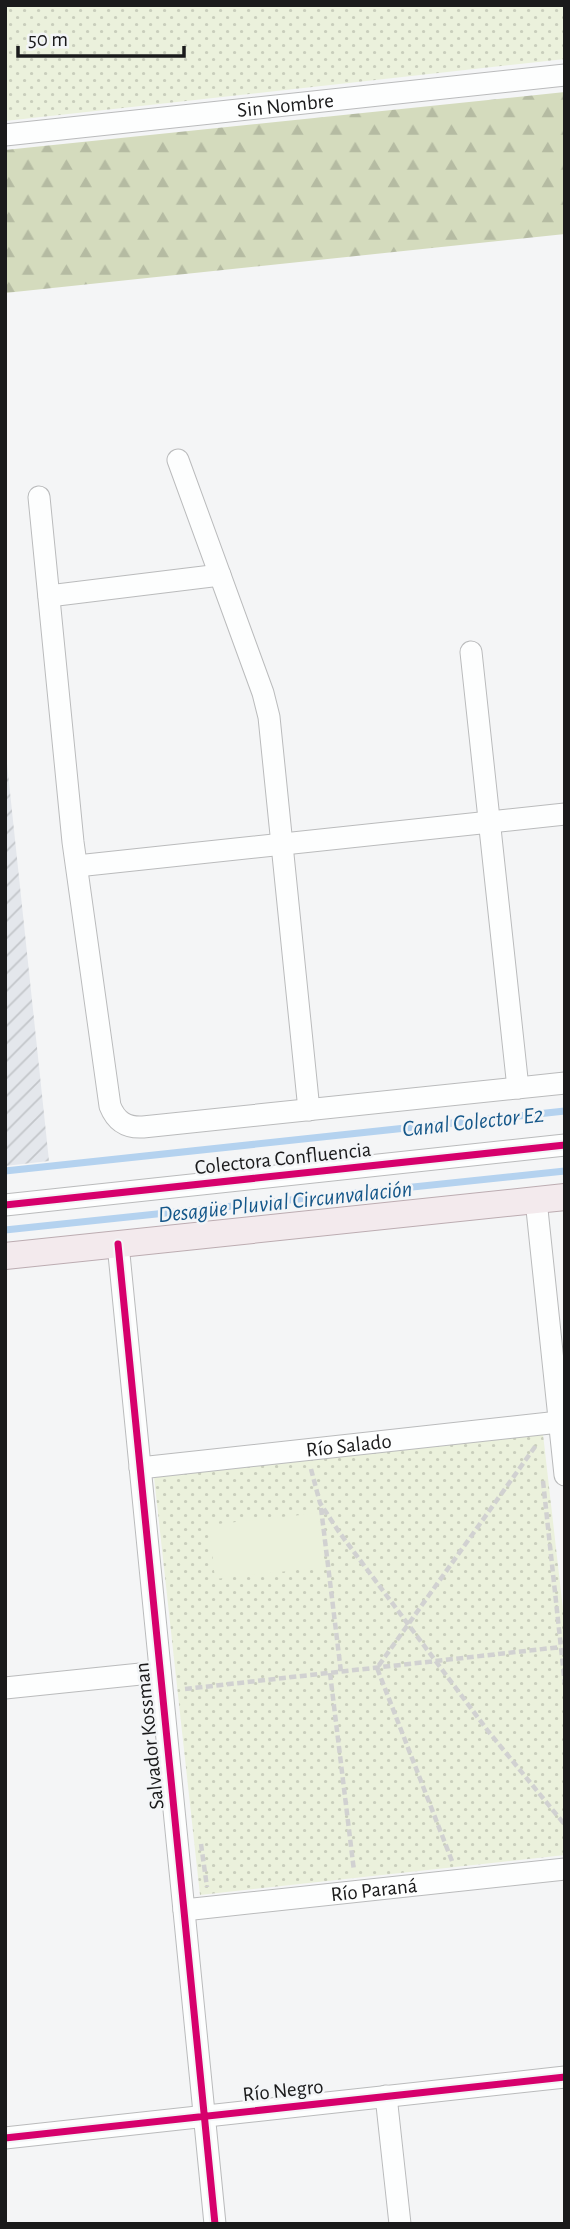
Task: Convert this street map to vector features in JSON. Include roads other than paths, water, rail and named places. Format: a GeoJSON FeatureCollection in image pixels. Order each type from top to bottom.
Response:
{"type":"FeatureCollection","features":[{"type":"Feature","properties":{"kind":"main road"},"geometry":{"type":"LineString","coordinates":[[5,1256],[565,1197]]}},
{"type":"Feature","properties":{"kind":"street","name":"Sin Nombre"},"geometry":{"type":"LineString","coordinates":[[5,135],[565,75]]}},
{"type":"Feature","properties":{"kind":"street"},"geometry":{"type":"LineString","coordinates":[[178,460],[266,705],[309,1110]]}},
{"type":"Feature","properties":{"kind":"street"},"geometry":{"type":"LineString","coordinates":[[39,497],[77,866],[108,1099],[117,1119],[136,1127],[565,1083]]}},
{"type":"Feature","properties":{"kind":"street"},"geometry":{"type":"LineString","coordinates":[[49,596],[220,575]]}},
{"type":"Feature","properties":{"kind":"street"},"geometry":{"type":"LineString","coordinates":[[471,652],[517,1088]]}},
{"type":"Feature","properties":{"kind":"street"},"geometry":{"type":"LineString","coordinates":[[77,866],[565,814]]}},
{"type":"Feature","properties":{"kind":"street","name":"Colectora Confluencia"},"geometry":{"type":"LineString","coordinates":[[5,1205],[565,1145]]}},
{"type":"Feature","properties":{"kind":"street"},"geometry":{"type":"LineString","coordinates":[[536,1200],[565,1475]]}},
{"type":"Feature","properties":{"kind":"street","name":"Salvador Kossman"},"geometry":{"type":"LineString","coordinates":[[118,1244],[215,2224]]}},
{"type":"Feature","properties":{"kind":"street","name":"Río Salado"},"geometry":{"type":"LineString","coordinates":[[140,1468],[559,1422]]}},
{"type":"Feature","properties":{"kind":"street"},"geometry":{"type":"LineString","coordinates":[[5,1688],[160,1672]]}},
{"type":"Feature","properties":{"kind":"street","name":"Río Paraná"},"geometry":{"type":"LineString","coordinates":[[184,1910],[565,1869]]}},
{"type":"Feature","properties":{"kind":"street","name":"Río Negro"},"geometry":{"type":"LineString","coordinates":[[5,2138],[565,2077]]}},
{"type":"Feature","properties":{"kind":"street"},"geometry":{"type":"LineString","coordinates":[[386,2096],[400,2224]]}},
{"type":"Feature","properties":{"kind":"waterway","name":"Canal Colector E2"},"geometry":{"type":"LineString","coordinates":[[5,1171],[565,1111]]}},
{"type":"Feature","properties":{"kind":"waterway","name":"Desagüe Pluvial Circunvalación"},"geometry":{"type":"LineString","coordinates":[[5,1230],[565,1171]]}}]}
